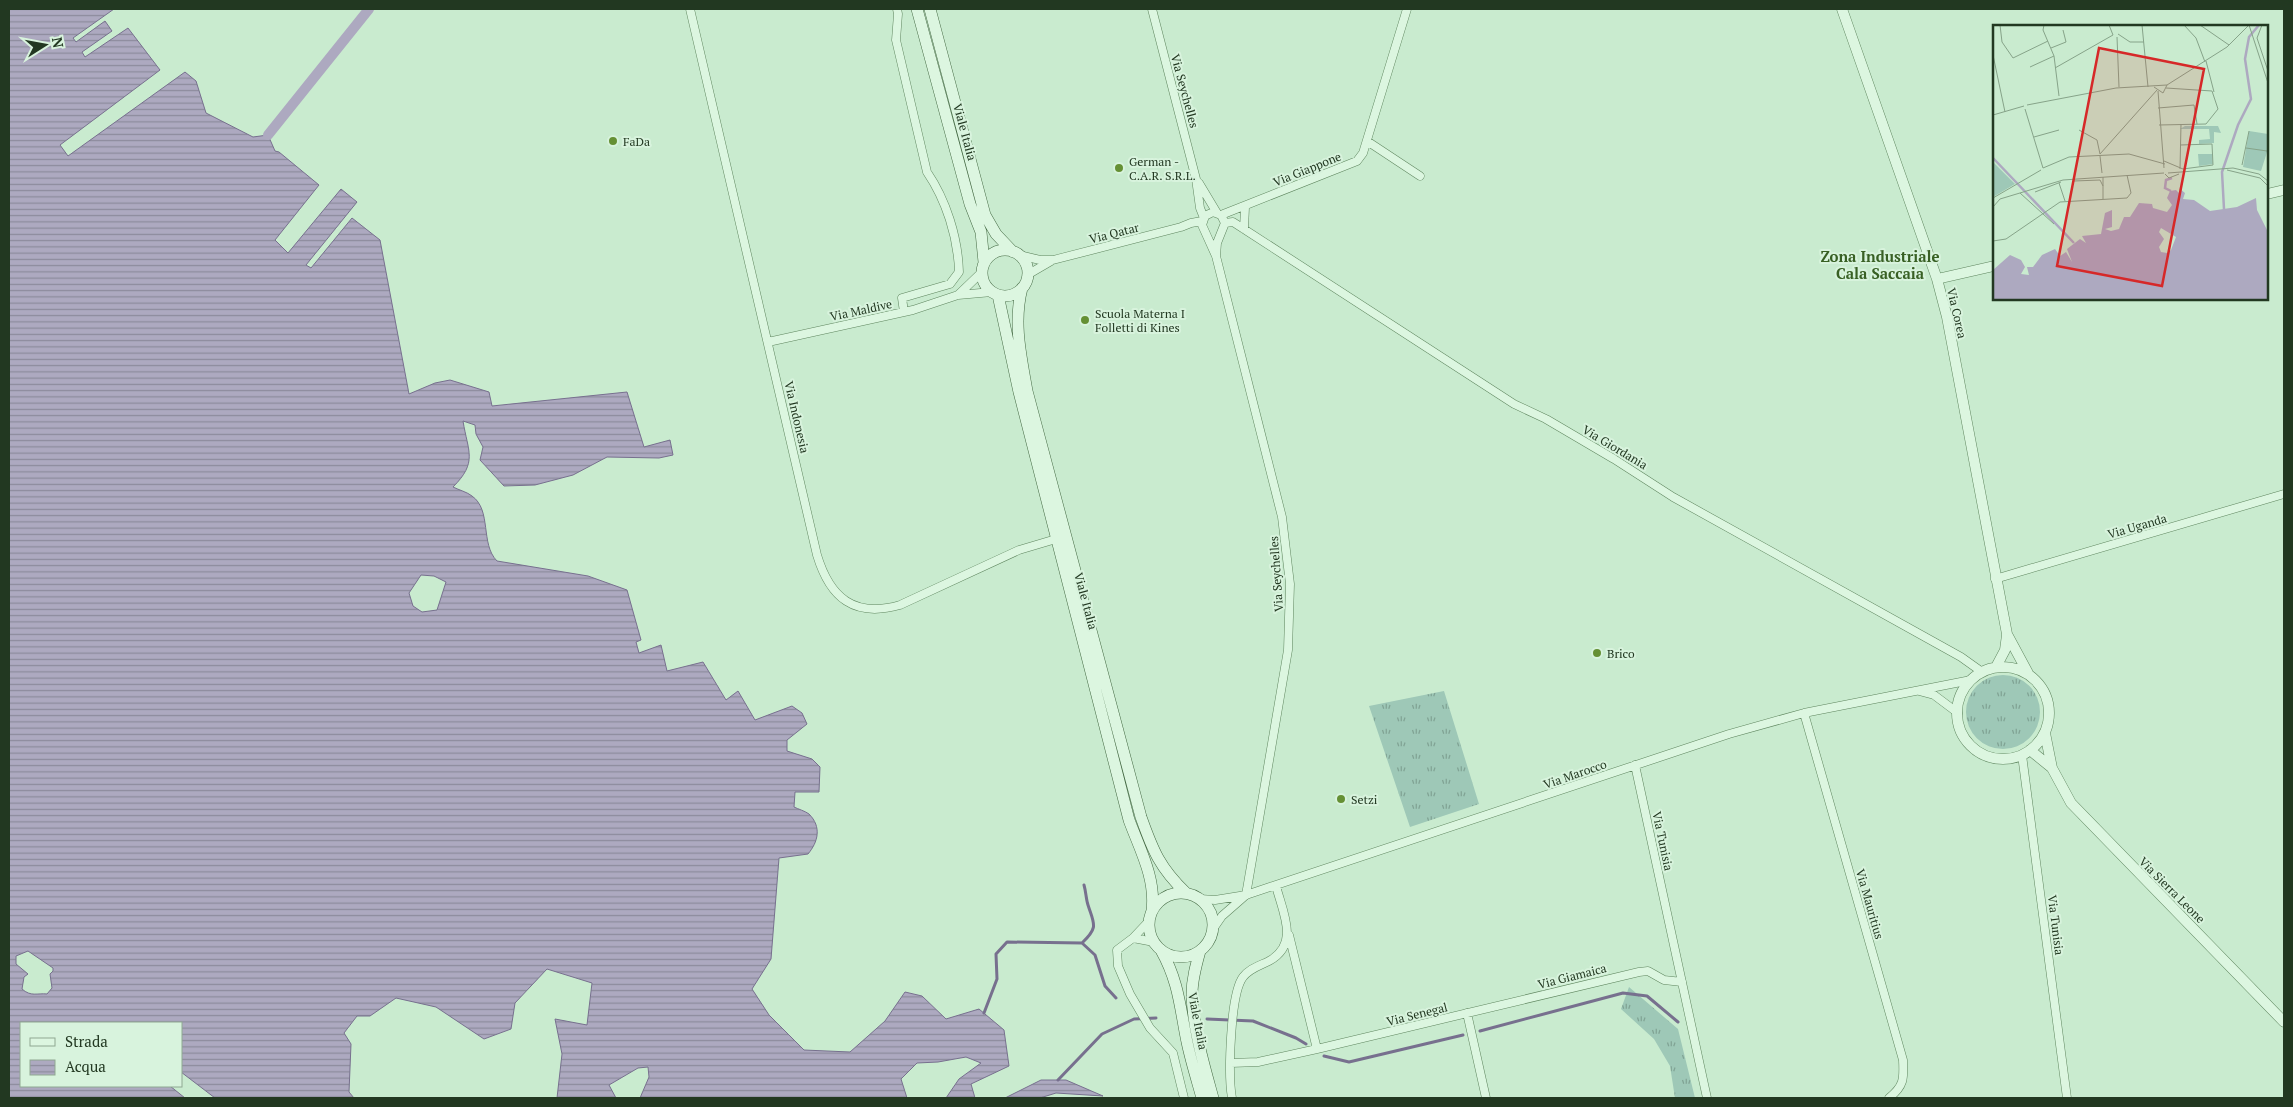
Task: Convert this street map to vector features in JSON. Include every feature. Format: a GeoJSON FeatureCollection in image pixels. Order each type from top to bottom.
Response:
{"type":"FeatureCollection","features":[{"type":"Feature","properties":{"kind":"main road","name":"Viale Italia"},"geometry":{"type":"LineString","coordinates":[[917,9],[970,204],[981,232],[983,267]]}},
{"type":"Feature","properties":{"kind":"main road","name":"Viale Italia"},"geometry":{"type":"LineString","coordinates":[[930,9],[986,215],[996,234],[1016,253]]}},
{"type":"Feature","properties":{"kind":"main road"},"geometry":{"type":"LineString","coordinates":[[997,251],[1016,253],[1026,265],[1028,276],[1022,288],[1012,295],[995,294],[985,285],[983,267],[988,256],[997,251]]}},
{"type":"Feature","properties":{"kind":"main road","name":"Viale Italia"},"geometry":{"type":"LineString","coordinates":[[1022,288],[1017,308],[1017,335],[1028,391],[1141,817],[1157,858],[1168,874],[1186,893]]}},
{"type":"Feature","properties":{"kind":"main road","name":"Viale Italia"},"geometry":{"type":"LineString","coordinates":[[995,294],[1129,820],[1149,870],[1152,884],[1151,916]]}},
{"type":"Feature","properties":{"kind":"main road"},"geometry":{"type":"LineString","coordinates":[[1186,893],[1200,899],[1210,912],[1213,929],[1210,938],[1200,952],[1180,958],[1170,956],[1157,946],[1150,932],[1151,916],[1158,902],[1166,896],[1186,893]]}},
{"type":"Feature","properties":{"kind":"main road","name":"Viale Italia"},"geometry":{"type":"LineString","coordinates":[[1157,946],[1170,967],[1179,991],[1187,1043],[1202,1098]]}},
{"type":"Feature","properties":{"kind":"main road","name":"Viale Italia"},"geometry":{"type":"LineString","coordinates":[[1200,952],[1193,978],[1194,1008],[1205,1068],[1213,1098]]}},
{"type":"Feature","properties":{"kind":"street","name":"Via Indonesia"},"geometry":{"type":"LineString","coordinates":[[690,9],[817,555],[828,584],[839,596],[862,608],[872,610],[894,607],[1019,550],[1056,539]]}},
{"type":"Feature","properties":{"kind":"street","name":"Via Seychelles"},"geometry":{"type":"LineString","coordinates":[[1152,9],[1196,179],[1204,225],[1216,256],[1282,517],[1290,584],[1288,650],[1246,895]]}},
{"type":"Feature","properties":{"kind":"street","name":"Via Giappone"},"geometry":{"type":"LineString","coordinates":[[1204,225],[1210,213],[1219,214],[1245,207],[1357,161],[1363,153],[1367,141],[1407,9]]}},
{"type":"Feature","properties":{"kind":"street","name":"Via Corea"},"geometry":{"type":"LineString","coordinates":[[1842,9],[1937,279],[1947,317],[2007,634]]}},
{"type":"Feature","properties":{"kind":"street"},"geometry":{"type":"LineString","coordinates":[[898,12],[896,40],[927,172],[937,187],[952,227],[957,246],[959,272],[950,284],[902,298],[904,312]]}},
{"type":"Feature","properties":{"kind":"street"},"geometry":{"type":"LineString","coordinates":[[1367,141],[1420,176]]}},
{"type":"Feature","properties":{"kind":"street","name":"Via Seychelles"},"geometry":{"type":"LineString","coordinates":[[1196,179],[1219,214],[1223,229],[1216,256]]}},
{"type":"Feature","properties":{"kind":"street"},"geometry":{"type":"LineString","coordinates":[[2268,194],[2284,190]]}},
{"type":"Feature","properties":{"kind":"street"},"geometry":{"type":"LineString","coordinates":[[1244,230],[1245,207]]}},
{"type":"Feature","properties":{"kind":"street","name":"Via Giappone"},"geometry":{"type":"LineString","coordinates":[[1223,229],[1245,207]]}},
{"type":"Feature","properties":{"kind":"street","name":"Via Giordania"},"geometry":{"type":"LineString","coordinates":[[1223,229],[1233,222],[1514,404],[1546,419],[1614,458],[1673,497],[1961,657],[1982,672]]}},
{"type":"Feature","properties":{"kind":"street","name":"Via Qatar"},"geometry":{"type":"LineString","coordinates":[[1053,260],[1191,223],[1204,225]]}},
{"type":"Feature","properties":{"kind":"street"},"geometry":{"type":"LineString","coordinates":[[1204,225],[1213,236],[1223,229]]}},
{"type":"Feature","properties":{"kind":"street"},"geometry":{"type":"LineString","coordinates":[[1016,253],[1040,260],[1053,260]]}},
{"type":"Feature","properties":{"kind":"street"},"geometry":{"type":"LineString","coordinates":[[1028,276],[1053,260]]}},
{"type":"Feature","properties":{"kind":"street"},"geometry":{"type":"LineString","coordinates":[[1937,279],[1993,266]]}},
{"type":"Feature","properties":{"kind":"street","name":"Via Maldive"},"geometry":{"type":"LineString","coordinates":[[958,295],[983,267]]}},
{"type":"Feature","properties":{"kind":"street","name":"Via Maldive"},"geometry":{"type":"LineString","coordinates":[[768,342],[904,312],[958,295],[995,294]]}},
{"type":"Feature","properties":{"kind":"street","name":"Via Uganda"},"geometry":{"type":"LineString","coordinates":[[1996,579],[2284,494]]}},
{"type":"Feature","properties":{"kind":"street"},"geometry":{"type":"LineString","coordinates":[[1996,667],[2005,650],[2007,634]]}},
{"type":"Feature","properties":{"kind":"street"},"geometry":{"type":"LineString","coordinates":[[2007,634],[2028,673],[2041,686],[2048,703],[2049,719],[2045,733],[2026,753],[2005,759],[1990,757],[1967,741],[1960,727],[1958,713],[1963,691],[1971,680],[1982,672],[1996,667],[2012,667],[2028,673]]}},
{"type":"Feature","properties":{"kind":"street","name":"Via Marocco"},"geometry":{"type":"LineString","coordinates":[[1200,899],[1215,900],[1246,895],[1276,886],[1729,734],[1804,713],[1971,680]]}},
{"type":"Feature","properties":{"kind":"street"},"geometry":{"type":"LineString","coordinates":[[1915,690],[1934,695],[1958,713]]}},
{"type":"Feature","properties":{"kind":"street","name":"Via Mauritius"},"geometry":{"type":"LineString","coordinates":[[1804,713],[1903,1060],[1904,1077],[1900,1090],[1889,1098]]}},
{"type":"Feature","properties":{"kind":"street","name":"Via Sierra Leone"},"geometry":{"type":"LineString","coordinates":[[2045,733],[2052,768],[2071,803],[2284,1022]]}},
{"type":"Feature","properties":{"kind":"street","name":"Via Sierra Leone"},"geometry":{"type":"LineString","coordinates":[[2026,753],[2052,768]]}},
{"type":"Feature","properties":{"kind":"street","name":"Via Tunisia"},"geometry":{"type":"LineString","coordinates":[[2026,753],[2067,1098]]}},
{"type":"Feature","properties":{"kind":"street","name":"Via Tunisia"},"geometry":{"type":"LineString","coordinates":[[1635,765],[1707,1098]]}},
{"type":"Feature","properties":{"kind":"street"},"geometry":{"type":"LineString","coordinates":[[1276,886],[1317,1049]]}},
{"type":"Feature","properties":{"kind":"street","name":"Via Marocco"},"geometry":{"type":"LineString","coordinates":[[1213,929],[1222,916],[1246,895]]}},
{"type":"Feature","properties":{"kind":"street"},"geometry":{"type":"LineString","coordinates":[[1151,916],[1134,938],[1117,950],[1118,966],[1142,1015],[1173,1054],[1184,1098]]}},
{"type":"Feature","properties":{"kind":"street"},"geometry":{"type":"LineString","coordinates":[[1232,1098],[1232,1025],[1236,990],[1242,977],[1251,968],[1279,954],[1285,947],[1288,931]]}},
{"type":"Feature","properties":{"kind":"street"},"geometry":{"type":"LineString","coordinates":[[1134,938],[1157,946]]}},
{"type":"Feature","properties":{"kind":"street","name":"Via Giamaica"},"geometry":{"type":"LineString","coordinates":[[1467,1013],[1640,972],[1648,971],[1664,980],[1682,982]]}},
{"type":"Feature","properties":{"kind":"street","name":"Via Senegal"},"geometry":{"type":"LineString","coordinates":[[1231,1063],[1258,1062],[1467,1013],[1486,1098]]}},
{"type":"Feature","properties":{"kind":"green space"},"geometry":{"type":"Polygon","coordinates":[[[2003,675],[2017,678],[2029,686],[2037,698],[2040,712],[2037,726],[2029,738],[2017,746],[2003,749],[1989,746],[1977,738],[1969,726],[1966,712],[1969,698],[1977,686],[1989,678],[2003,675]]]}},
{"type":"Feature","properties":{"kind":"green space"},"geometry":{"type":"Polygon","coordinates":[[[1444,691],[1479,804],[1410,827],[1369,706],[1444,691]]]}},
{"type":"Feature","properties":{"kind":"green space"},"geometry":{"type":"Polygon","coordinates":[[[1629,987],[1678,1029],[1695,1098],[1675,1098],[1670,1066],[1654,1039],[1621,1009],[1629,987]]]}},
{"type":"Feature","properties":{"kind":"water"},"geometry":{"type":"Polygon","coordinates":[[[9,9],[114,9],[73,38],[76,42],[105,21],[112,31],[82,52],[85,57],[128,28],[160,70],[60,145],[68,156],[185,72],[196,81],[206,113],[253,137],[268,135],[275,151],[279,152],[319,185],[275,240],[288,253],[341,189],[357,202],[306,265],[311,268],[352,218],[380,240],[409,394],[435,383],[450,380],[489,392],[492,406],[627,392],[644,447],[670,440],[673,455],[659,458],[607,457],[573,475],[535,485],[504,486],[480,460],[483,447],[476,434],[475,425],[463,421],[469,449],[468,463],[466,471],[453,487],[470,495],[478,502],[484,518],[489,546],[497,561],[588,576],[627,590],[641,640],[636,642],[639,653],[661,645],[667,671],[703,662],[726,700],[738,691],[755,720],[792,706],[802,713],[807,724],[787,740],[787,751],[812,759],[820,767],[819,792],[795,792],[794,807],[809,814],[816,824],[817,834],[814,845],[808,854],[779,858],[771,959],[752,989],[769,1015],[804,1050],[850,1052],[885,1021],[905,992],[922,996],[946,1019],[979,1009],[1004,1030],[1009,1066],[971,1084],[975,1098],[946,1098],[959,1079],[981,1063],[966,1057],[938,1062],[917,1063],[901,1079],[907,1098],[640,1098],[649,1077],[648,1067],[638,1068],[609,1085],[616,1098],[557,1098],[562,1054],[555,1019],[587,1025],[592,983],[547,969],[515,1003],[511,1029],[484,1039],[436,1007],[396,998],[370,1016],[357,1016],[344,1033],[351,1044],[349,1092],[354,1098],[215,1098],[182,1073],[182,1022],[20,1022],[20,1087],[171,1087],[185,1098],[9,1098],[9,9]],[[421,575],[409,593],[413,606],[422,612],[437,610],[446,582],[434,576],[421,575]],[[28,951],[16,956],[16,964],[28,974],[24,977],[22,989],[31,994],[47,994],[52,988],[50,974],[53,968],[28,951]]]}},
{"type":"Feature","properties":{"kind":"water"},"geometry":{"type":"Polygon","coordinates":[[[1041,1080],[1066,1080],[1103,1096],[1056,1093],[1040,1098],[1005,1098],[1041,1080]]]}},
{"type":"Feature","properties":{"kind":"waterway"},"geometry":{"type":"LineString","coordinates":[[268,135],[369,9]]}},
{"type":"Feature","properties":{"kind":"waterway"},"geometry":{"type":"LineString","coordinates":[[1082,943],[1091,933],[1094,925],[1084,885]]}},
{"type":"Feature","properties":{"kind":"waterway"},"geometry":{"type":"LineString","coordinates":[[984,1013],[997,979],[996,954],[1007,942],[1082,943],[1095,955],[1105,986],[1116,998]]}},
{"type":"Feature","properties":{"kind":"waterway"},"geometry":{"type":"LineString","coordinates":[[1480,1031],[1623,993],[1647,996],[1678,1022]]}},
{"type":"Feature","properties":{"kind":"waterway"},"geometry":{"type":"LineString","coordinates":[[1058,1080],[1102,1034],[1134,1019],[1156,1018]]}},
{"type":"Feature","properties":{"kind":"waterway"},"geometry":{"type":"LineString","coordinates":[[1207,1019],[1253,1021],[1296,1038],[1306,1044]]}},
{"type":"Feature","properties":{"kind":"waterway"},"geometry":{"type":"LineString","coordinates":[[1324,1056],[1349,1062],[1463,1035]]}},
{"type":"Feature","properties":{"kind":"place","name":"FaDa"},"geometry":{"type":"Point","coordinates":[613,141]}},
{"type":"Feature","properties":{"kind":"place","name":"German - C.A.R. S.R.L."},"geometry":{"type":"Point","coordinates":[1119,168]}},
{"type":"Feature","properties":{"kind":"place","name":"Scuola Materna I Folletti di Kines"},"geometry":{"type":"Point","coordinates":[1085,320]}},
{"type":"Feature","properties":{"kind":"place","name":"Brico"},"geometry":{"type":"Point","coordinates":[1597,653]}},
{"type":"Feature","properties":{"kind":"place","name":"Setzi"},"geometry":{"type":"Point","coordinates":[1341,799]}},
{"type":"Feature","properties":{"kind":"district","name":"Zona Industriale Cala Saccaia"},"geometry":{"type":"Point","coordinates":[1880,264]}}]}
